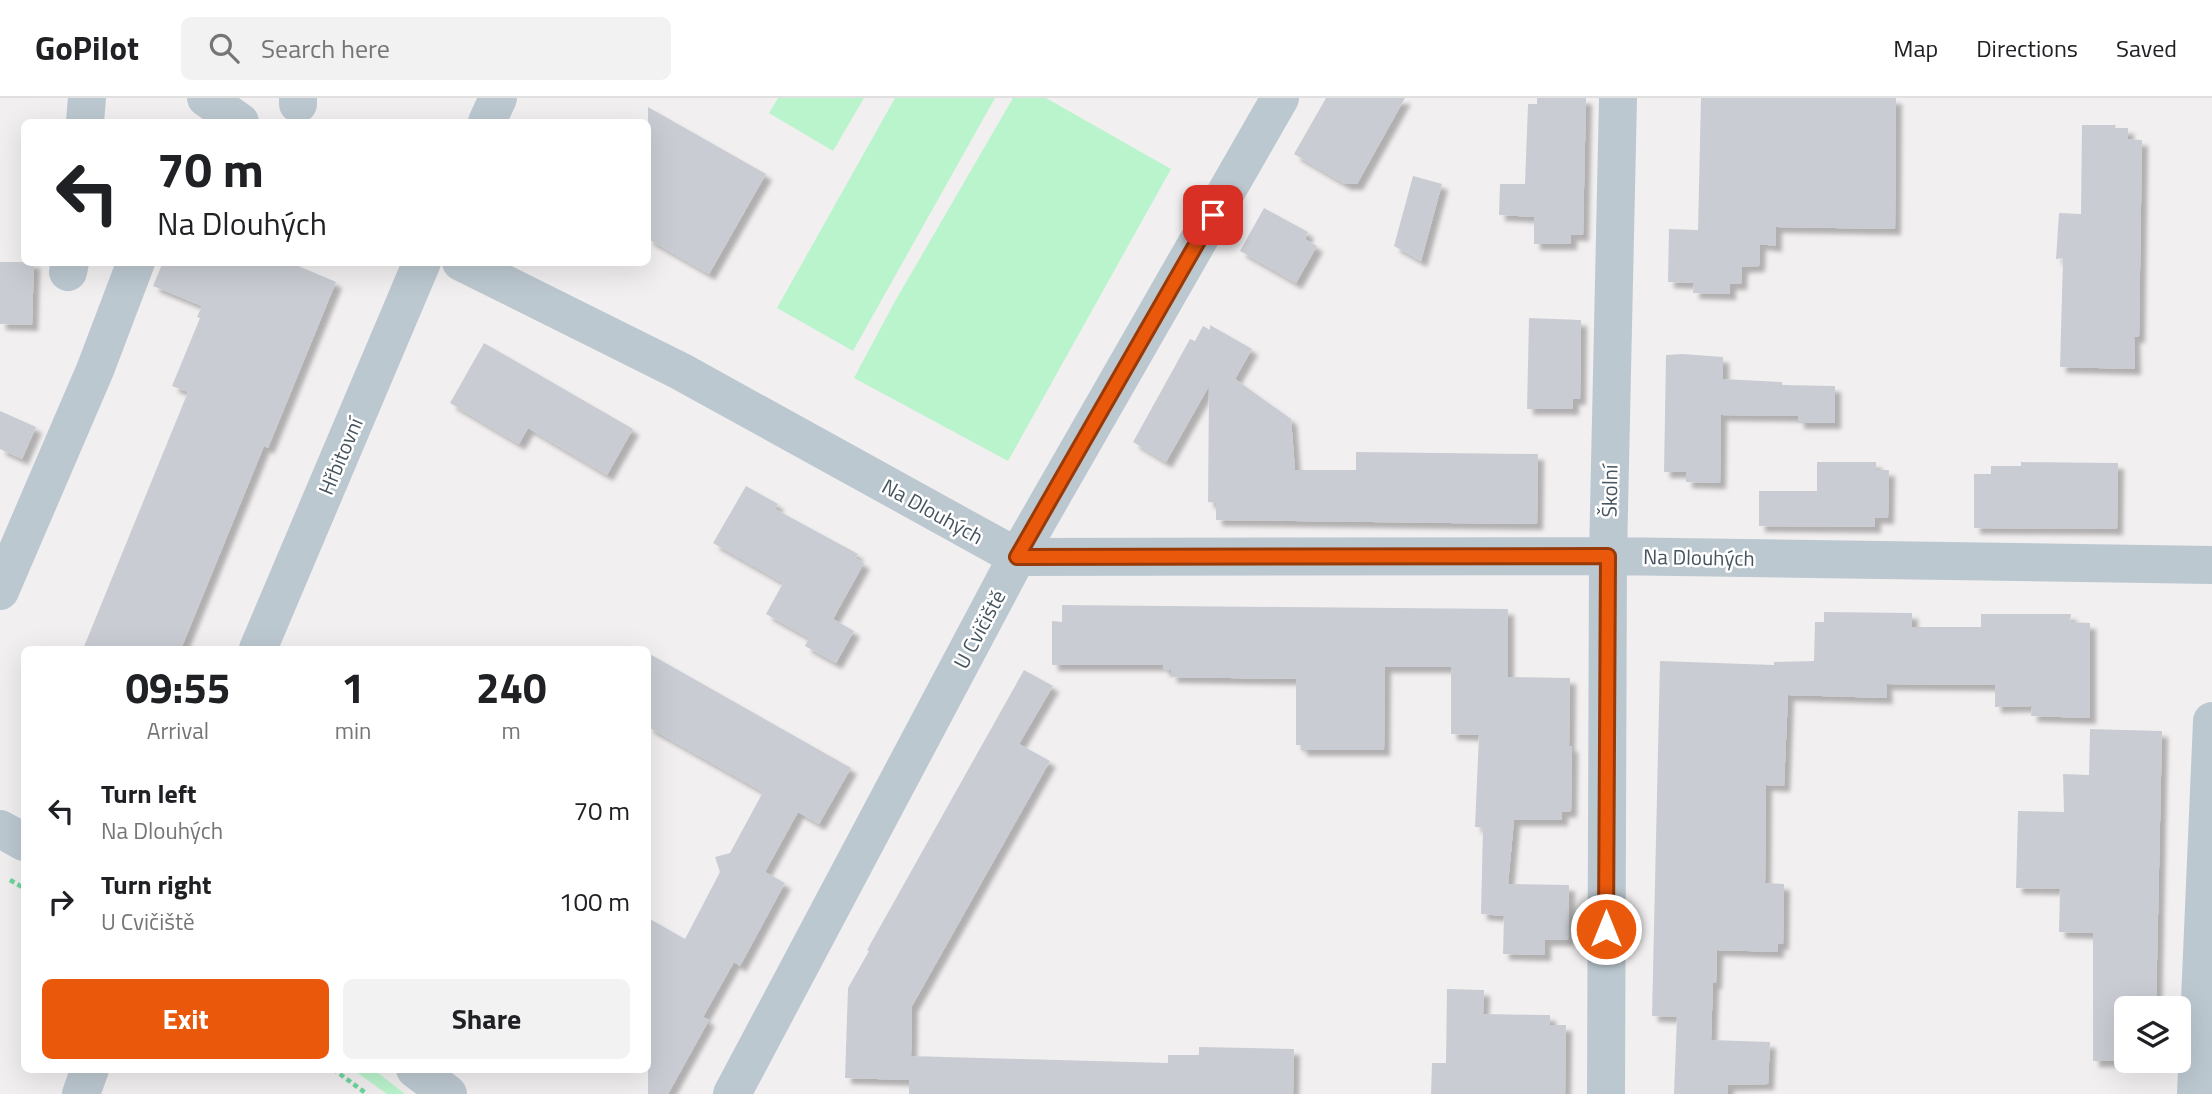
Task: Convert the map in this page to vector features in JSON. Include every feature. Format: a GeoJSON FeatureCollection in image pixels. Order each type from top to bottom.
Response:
{"type":"FeatureCollection","features":[{"type":"Feature","properties":{"kind":"street"},"geometry":{"type":"LineString","coordinates":[[85,119],[87,98]]}},
{"type":"Feature","properties":{"kind":"street"},"geometry":{"type":"LineString","coordinates":[[190,119],[198,98]]}},
{"type":"Feature","properties":{"kind":"street"},"geometry":{"type":"LineString","coordinates":[[206,98],[236,119]]}},
{"type":"Feature","properties":{"kind":"street"},"geometry":{"type":"LineString","coordinates":[[488,119],[498,98]]}},
{"type":"Feature","properties":{"kind":"street","name":"U Cvičiště"},"geometry":{"type":"LineString","coordinates":[[733,1094],[1017,557],[1280,98]]}},
{"type":"Feature","properties":{"kind":"street","name":"Školní"},"geometry":{"type":"LineString","coordinates":[[1606,1094],[1608,556],[1618,98]]}},
{"type":"Feature","properties":{"kind":"street"},"geometry":{"type":"LineString","coordinates":[[0,591],[95,370],[134,266]]}},
{"type":"Feature","properties":{"kind":"street","name":"Hřbitovní"},"geometry":{"type":"LineString","coordinates":[[259,646],[420,266]]}},
{"type":"Feature","properties":{"kind":"street","name":"Na Dlouhých"},"geometry":{"type":"LineString","coordinates":[[469,266],[680,371],[1017,557],[1608,556],[2212,565]]}},
{"type":"Feature","properties":{"kind":"street"},"geometry":{"type":"LineString","coordinates":[[2196,1094],[2212,721]]}},
{"type":"Feature","properties":{"kind":"street"},"geometry":{"type":"LineString","coordinates":[[0,829],[21,840]]}},
{"type":"Feature","properties":{"kind":"street"},"geometry":{"type":"LineString","coordinates":[[81,1094],[89,1073]]}},
{"type":"Feature","properties":{"kind":"street"},"geometry":{"type":"LineString","coordinates":[[420,1073],[448,1094]]}},
{"type":"Feature","properties":{"kind":"path"},"geometry":{"type":"LineString","coordinates":[[338,1073],[367,1094]]}},
{"type":"Feature","properties":{"kind":"green space"},"geometry":{"type":"Polygon","coordinates":[[[778,98],[864,98],[833,151],[769,113],[778,98]]]}},
{"type":"Feature","properties":{"kind":"green space"},"geometry":{"type":"Polygon","coordinates":[[[895,98],[995,98],[853,351],[777,308],[895,98]]]}},
{"type":"Feature","properties":{"kind":"green space"},"geometry":{"type":"Polygon","coordinates":[[[1013,98],[1046,98],[1171,169],[1008,461],[854,378],[894,303],[1013,98]]]}},
{"type":"Feature","properties":{"kind":"green space"},"geometry":{"type":"Polygon","coordinates":[[[358,1073],[378,1073],[405,1094],[387,1094],[358,1073]]]}},
{"type":"Feature","properties":{"kind":"building"},"geometry":{"type":"Polygon","coordinates":[[[1326,98],[1405,98],[1357,184],[1345,184],[1294,154],[1326,98]]]}},
{"type":"Feature","properties":{"kind":"building"},"geometry":{"type":"Polygon","coordinates":[[[1537,98],[1586,98],[1583,235],[1571,235],[1571,244],[1534,244],[1534,217],[1499,215],[1500,184],[1525,184],[1528,104],[1537,104],[1537,98]]]}},
{"type":"Feature","properties":{"kind":"building"},"geometry":{"type":"Polygon","coordinates":[[[1701,98],[1896,98],[1895,229],[1776,227],[1776,246],[1760,244],[1759,266],[1742,267],[1741,284],[1730,284],[1730,294],[1693,293],[1694,283],[1668,282],[1669,229],[1698,230],[1701,98]]]}},
{"type":"Feature","properties":{"kind":"building"},"geometry":{"type":"Polygon","coordinates":[[[648,107],[766,174],[709,274],[651,241],[651,119],[648,119],[648,107]]]}},
{"type":"Feature","properties":{"kind":"building"},"geometry":{"type":"Polygon","coordinates":[[[2082,125],[2116,125],[2115,128],[2128,128],[2128,139],[2142,140],[2139,337],[2134,337],[2135,369],[2060,367],[2063,258],[2056,259],[2059,213],[2081,214],[2082,125]]]}},
{"type":"Feature","properties":{"kind":"building"},"geometry":{"type":"Polygon","coordinates":[[[1413,176],[1442,184],[1421,261],[1394,246],[1413,176]]]}},
{"type":"Feature","properties":{"kind":"building"},"geometry":{"type":"Polygon","coordinates":[[[1264,208],[1308,232],[1305,239],[1317,246],[1296,283],[1240,251],[1264,208]]]}},
{"type":"Feature","properties":{"kind":"building"},"geometry":{"type":"Polygon","coordinates":[[[0,262],[21,262],[21,266],[34,266],[32,325],[0,324],[0,262]]]}},
{"type":"Feature","properties":{"kind":"building"},"geometry":{"type":"Polygon","coordinates":[[[161,266],[298,266],[336,282],[268,448],[264,446],[182,646],[84,646],[188,392],[172,386],[200,318],[197,317],[202,306],[153,286],[161,266]]]}},
{"type":"Feature","properties":{"kind":"building"},"geometry":{"type":"Polygon","coordinates":[[[1529,318],[1581,320],[1580,399],[1573,399],[1573,409],[1527,409],[1529,318]]]}},
{"type":"Feature","properties":{"kind":"building"},"geometry":{"type":"Polygon","coordinates":[[[1210,325],[1252,349],[1235,379],[1291,419],[1295,470],[1356,470],[1356,452],[1538,454],[1537,524],[1216,520],[1216,503],[1208,502],[1209,386],[1166,462],[1133,442],[1190,339],[1195,341],[1203,326],[1210,330],[1210,325]]]}},
{"type":"Feature","properties":{"kind":"building"},"geometry":{"type":"Polygon","coordinates":[[[484,343],[633,429],[607,475],[528,428],[519,444],[450,403],[484,343]]]}},
{"type":"Feature","properties":{"kind":"building"},"geometry":{"type":"Polygon","coordinates":[[[1666,355],[1723,357],[1723,379],[1782,382],[1782,385],[1835,386],[1835,423],[1798,423],[1798,416],[1721,415],[1720,483],[1686,482],[1686,472],[1664,472],[1666,355]]]}},
{"type":"Feature","properties":{"kind":"building"},"geometry":{"type":"Polygon","coordinates":[[[0,411],[36,427],[22,459],[0,449],[0,411]]]}},
{"type":"Feature","properties":{"kind":"building"},"geometry":{"type":"Polygon","coordinates":[[[1817,462],[1876,462],[1876,470],[1889,470],[1888,518],[1875,518],[1875,527],[1759,526],[1759,491],[1817,491],[1817,462]]]}},
{"type":"Feature","properties":{"kind":"building"},"geometry":{"type":"Polygon","coordinates":[[[2021,462],[2118,463],[2117,529],[1974,528],[1974,474],[1991,474],[1991,466],[2021,466],[2021,462]]]}},
{"type":"Feature","properties":{"kind":"building"},"geometry":{"type":"Polygon","coordinates":[[[746,486],[778,504],[775,509],[858,554],[855,558],[864,563],[833,619],[854,631],[836,663],[805,646],[809,638],[766,614],[783,583],[713,543],[746,486]]]}},
{"type":"Feature","properties":{"kind":"building"},"geometry":{"type":"Polygon","coordinates":[[[1062,605],[1508,609],[1508,677],[1570,678],[1569,746],[1572,746],[1571,811],[1562,812],[1562,820],[1514,820],[1508,884],[1569,885],[1568,940],[1545,940],[1545,955],[1503,954],[1504,916],[1481,914],[1483,827],[1475,827],[1479,735],[1451,734],[1451,667],[1385,667],[1384,750],[1301,750],[1301,745],[1296,745],[1296,679],[1171,677],[1171,670],[1163,670],[1163,665],[1052,665],[1052,621],[1062,622],[1062,605]]]}},
{"type":"Feature","properties":{"kind":"building"},"geometry":{"type":"Polygon","coordinates":[[[1824,612],[1912,613],[1912,627],[1981,627],[1981,614],[2071,614],[2070,622],[2090,623],[2090,718],[2031,716],[2032,706],[1995,707],[1995,685],[1886,684],[1887,698],[1788,695],[1784,786],[1766,785],[1765,883],[1784,884],[1783,944],[1778,944],[1778,952],[1717,950],[1716,983],[1713,983],[1711,1040],[1770,1042],[1768,1084],[1728,1085],[1728,1094],[1674,1094],[1677,1017],[1652,1016],[1660,661],[1774,665],[1774,662],[1814,661],[1815,622],[1824,622],[1824,612]]]}},
{"type":"Feature","properties":{"kind":"building"},"geometry":{"type":"Polygon","coordinates":[[[651,655],[851,768],[819,824],[798,812],[765,872],[785,883],[740,966],[734,962],[703,1017],[709,1020],[668,1094],[648,1094],[648,1073],[651,1073],[651,920],[685,939],[720,872],[715,857],[730,853],[763,792],[651,729],[651,655]]]}},
{"type":"Feature","properties":{"kind":"building"},"geometry":{"type":"Polygon","coordinates":[[[1024,670],[1053,686],[1019,744],[1050,761],[912,1006],[911,1056],[1168,1063],[1168,1055],[1199,1055],[1199,1047],[1294,1049],[1293,1094],[909,1094],[909,1080],[845,1078],[848,988],[1024,670]]]}},
{"type":"Feature","properties":{"kind":"building"},"geometry":{"type":"Polygon","coordinates":[[[2090,729],[2162,731],[2156,996],[2114,996],[2114,1061],[2093,1061],[2093,933],[2059,932],[2060,889],[2016,888],[2018,811],[2064,812],[2063,774],[2089,775],[2090,729]]]}},
{"type":"Feature","properties":{"kind":"building"},"geometry":{"type":"Polygon","coordinates":[[[1447,989],[1484,990],[1483,1014],[1550,1015],[1550,1025],[1566,1025],[1565,1094],[1431,1094],[1432,1063],[1446,1063],[1447,989]]]}},
{"type":"Feature","properties":{"kind":"route"},"geometry":{"type":"LineString","coordinates":[[1213,215],[1017,557],[1608,556],[1606,929]]}}]}
